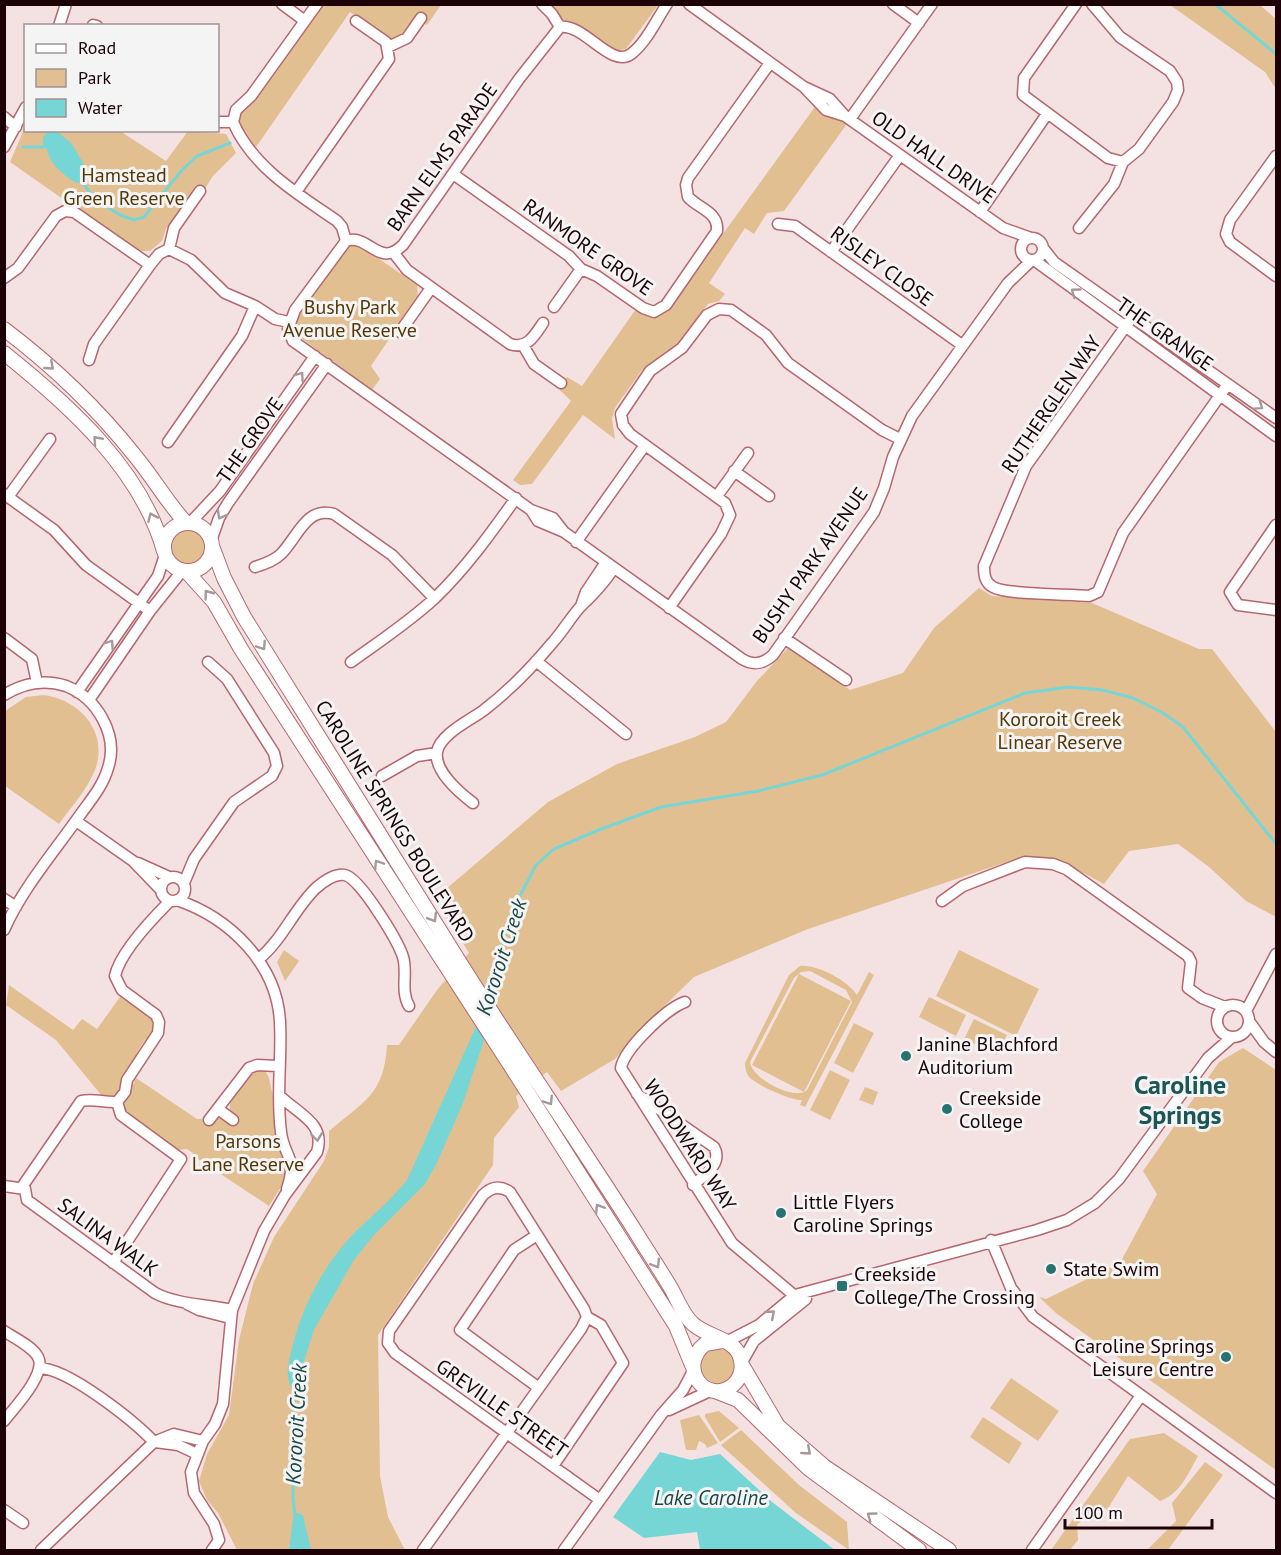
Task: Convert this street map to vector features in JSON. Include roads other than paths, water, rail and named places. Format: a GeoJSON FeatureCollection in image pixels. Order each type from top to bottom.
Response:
{"type":"FeatureCollection","features":[{"type":"Feature","properties":{"kind":"main road"},"geometry":{"type":"LineString","coordinates":[[4,329],[59,375],[101,417],[136,457],[165,500],[188,523],[203,529],[212,544],[211,554],[202,567],[184,571],[171,565],[164,553],[149,510],[127,476],[65,406],[4,353]]}},
{"type":"Feature","properties":{"kind":"main road"},"geometry":{"type":"LineString","coordinates":[[164,553],[164,543],[172,529],[188,523]]}},
{"type":"Feature","properties":{"kind":"main road","name":"CAROLINE SPRINGS BOULEVARD"},"geometry":{"type":"LineString","coordinates":[[212,544],[232,596],[244,618],[462,966],[618,1204],[691,1323],[724,1341]]}},
{"type":"Feature","properties":{"kind":"main road","name":"CAROLINE SPRINGS BOULEVARD"},"geometry":{"type":"LineString","coordinates":[[184,571],[214,602],[378,863],[512,1068],[676,1326],[692,1369]]}},
{"type":"Feature","properties":{"kind":"main road"},"geometry":{"type":"LineString","coordinates":[[919,1551],[808,1468],[738,1400],[699,1383],[692,1369],[698,1350],[705,1344],[724,1341],[737,1350],[742,1364],[778,1426],[825,1467],[949,1551]]}},
{"type":"Feature","properties":{"kind":"main road"},"geometry":{"type":"LineString","coordinates":[[714,1390],[731,1386],[737,1381],[742,1364]]}},
{"type":"Feature","properties":{"kind":"street"},"geometry":{"type":"LineString","coordinates":[[60,24],[66,4]]}},
{"type":"Feature","properties":{"kind":"street"},"geometry":{"type":"LineString","coordinates":[[282,4],[305,21]]}},
{"type":"Feature","properties":{"kind":"street"},"geometry":{"type":"LineString","coordinates":[[317,4],[251,96],[236,110],[233,122],[237,131],[268,171],[342,227],[346,241],[289,322],[288,329],[293,341],[327,364]]}},
{"type":"Feature","properties":{"kind":"street"},"geometry":{"type":"LineString","coordinates":[[542,4],[560,27],[574,29],[614,56],[626,57],[636,48],[667,4]]}},
{"type":"Feature","properties":{"kind":"street","name":"OLD HALL DRIVE"},"geometry":{"type":"LineString","coordinates":[[689,4],[804,87],[826,110],[847,118],[1003,228],[1030,238]]}},
{"type":"Feature","properties":{"kind":"street"},"geometry":{"type":"LineString","coordinates":[[893,4],[919,23]]}},
{"type":"Feature","properties":{"kind":"street"},"geometry":{"type":"LineString","coordinates":[[847,118],[932,4]]}},
{"type":"Feature","properties":{"kind":"street"},"geometry":{"type":"LineString","coordinates":[[1076,4],[1023,82],[1023,95],[1108,158],[1123,162]]}},
{"type":"Feature","properties":{"kind":"street"},"geometry":{"type":"LineString","coordinates":[[1079,228],[1114,184],[1123,162],[1139,149],[1173,102],[1178,90],[1177,82],[1170,71],[1119,37],[1092,4]]}},
{"type":"Feature","properties":{"kind":"street"},"geometry":{"type":"LineString","coordinates":[[388,47],[407,38],[421,18]]}},
{"type":"Feature","properties":{"kind":"street"},"geometry":{"type":"LineString","coordinates":[[296,192],[389,59],[388,47],[356,21]]}},
{"type":"Feature","properties":{"kind":"street","name":"BARN ELMS PARADE"},"geometry":{"type":"LineString","coordinates":[[346,241],[359,241],[385,254],[393,252],[403,244],[560,27]]}},
{"type":"Feature","properties":{"kind":"street","name":"RANMORE GROVE"},"geometry":{"type":"LineString","coordinates":[[453,174],[569,256],[581,269],[597,276],[649,311],[654,312],[666,305],[717,231],[713,215],[688,197],[686,185],[688,178],[770,63]]}},
{"type":"Feature","properties":{"kind":"street"},"geometry":{"type":"LineString","coordinates":[[4,147],[10,127],[24,110]]}},
{"type":"Feature","properties":{"kind":"street"},"geometry":{"type":"LineString","coordinates":[[980,212],[1047,114]]}},
{"type":"Feature","properties":{"kind":"street"},"geometry":{"type":"LineString","coordinates":[[4,117],[10,127]]}},
{"type":"Feature","properties":{"kind":"street"},"geometry":{"type":"LineString","coordinates":[[219,122],[233,122]]}},
{"type":"Feature","properties":{"kind":"street"},"geometry":{"type":"LineString","coordinates":[[831,252],[900,155]]}},
{"type":"Feature","properties":{"kind":"street"},"geometry":{"type":"LineString","coordinates":[[1276,156],[1230,220],[1226,234],[1230,242],[1276,276]]}},
{"type":"Feature","properties":{"kind":"street"},"geometry":{"type":"LineString","coordinates":[[169,249],[174,228],[200,191]]}},
{"type":"Feature","properties":{"kind":"street"},"geometry":{"type":"LineString","coordinates":[[4,278],[18,268],[56,216],[65,210],[74,212],[150,265]]}},
{"type":"Feature","properties":{"kind":"street","name":"RISLEY CLOSE"},"geometry":{"type":"LineString","coordinates":[[778,224],[795,226],[962,345]]}},
{"type":"Feature","properties":{"kind":"street","name":"OLD HALL DRIVE"},"geometry":{"type":"LineString","coordinates":[[1003,228],[1021,252]]}},
{"type":"Feature","properties":{"kind":"street"},"geometry":{"type":"LineString","coordinates":[[1030,238],[1038,239],[1043,248],[1040,256],[1033,260],[1026,258],[1021,252],[1024,241],[1030,238]]}},
{"type":"Feature","properties":{"kind":"street","name":"THE GRANGE"},"geometry":{"type":"LineString","coordinates":[[1043,248],[1058,272],[1125,327],[1276,436]]}},
{"type":"Feature","properties":{"kind":"street"},"geometry":{"type":"LineString","coordinates":[[89,360],[94,344],[150,265],[159,254],[169,249]]}},
{"type":"Feature","properties":{"kind":"street"},"geometry":{"type":"LineString","coordinates":[[169,249],[191,260],[220,290],[255,306],[275,319],[289,322]]}},
{"type":"Feature","properties":{"kind":"street"},"geometry":{"type":"LineString","coordinates":[[393,252],[407,270],[510,344],[523,345],[531,339],[543,323]]}},
{"type":"Feature","properties":{"kind":"street","name":"BUSHY PARK AVENUE"},"geometry":{"type":"LineString","coordinates":[[1008,283],[1021,252]]}},
{"type":"Feature","properties":{"kind":"street","name":"BUSHY PARK AVENUE"},"geometry":{"type":"LineString","coordinates":[[327,364],[516,498],[531,510],[538,521],[564,532],[669,608],[753,664],[768,660],[874,512],[900,439],[912,416],[1008,283],[1033,260]]}},
{"type":"Feature","properties":{"kind":"street","name":"THE GRANGE"},"geometry":{"type":"LineString","coordinates":[[1033,260],[1133,316],[1276,418]]}},
{"type":"Feature","properties":{"kind":"street"},"geometry":{"type":"LineString","coordinates":[[554,308],[581,269]]}},
{"type":"Feature","properties":{"kind":"street"},"geometry":{"type":"LineString","coordinates":[[400,332],[431,288]]}},
{"type":"Feature","properties":{"kind":"street"},"geometry":{"type":"LineString","coordinates":[[168,442],[242,336],[255,306]]}},
{"type":"Feature","properties":{"kind":"street"},"geometry":{"type":"LineString","coordinates":[[669,608],[728,522],[728,508],[717,496],[630,434],[623,425],[623,408],[650,371],[682,348],[707,315],[724,308],[731,310],[766,335],[788,363],[882,430],[900,439]]}},
{"type":"Feature","properties":{"kind":"street","name":"RUTHERGLEN WAY"},"geometry":{"type":"LineString","coordinates":[[1133,316],[1017,481],[984,566],[984,577],[991,586],[1005,590],[1089,596],[1098,592],[1123,534],[1228,384]]}},
{"type":"Feature","properties":{"kind":"street"},"geometry":{"type":"LineString","coordinates":[[523,345],[534,364],[561,383]]}},
{"type":"Feature","properties":{"kind":"street","name":"THE GROVE"},"geometry":{"type":"LineString","coordinates":[[188,523],[220,491],[315,356]]}},
{"type":"Feature","properties":{"kind":"street","name":"THE GROVE"},"geometry":{"type":"LineString","coordinates":[[212,544],[219,518],[228,503],[327,364]]}},
{"type":"Feature","properties":{"kind":"street"},"geometry":{"type":"LineString","coordinates":[[50,439],[6,495],[62,537],[86,565],[150,610]]}},
{"type":"Feature","properties":{"kind":"street"},"geometry":{"type":"LineString","coordinates":[[576,542],[645,444]]}},
{"type":"Feature","properties":{"kind":"street"},"geometry":{"type":"LineString","coordinates":[[717,496],[748,453]]}},
{"type":"Feature","properties":{"kind":"street"},"geometry":{"type":"LineString","coordinates":[[734,471],[769,496]]}},
{"type":"Feature","properties":{"kind":"street"},"geometry":{"type":"LineString","coordinates":[[351,662],[401,626],[434,598],[476,553],[516,498]]}},
{"type":"Feature","properties":{"kind":"street"},"geometry":{"type":"LineString","coordinates":[[255,567],[278,556],[311,516],[325,512],[334,514],[392,555],[434,598]]}},
{"type":"Feature","properties":{"kind":"street"},"geometry":{"type":"LineString","coordinates":[[1276,525],[1230,592],[1234,602],[1238,605],[1276,609]]}},
{"type":"Feature","properties":{"kind":"street"},"geometry":{"type":"LineString","coordinates":[[83,696],[139,603],[158,576],[164,553]]}},
{"type":"Feature","properties":{"kind":"street"},"geometry":{"type":"LineString","coordinates":[[473,803],[453,785],[440,766],[437,753],[446,738],[487,708],[536,660],[581,606],[586,592],[610,565]]}},
{"type":"Feature","properties":{"kind":"street"},"geometry":{"type":"LineString","coordinates":[[83,696],[150,610],[184,571]]}},
{"type":"Feature","properties":{"kind":"street"},"geometry":{"type":"LineString","coordinates":[[4,638],[32,659],[37,683]]}},
{"type":"Feature","properties":{"kind":"street"},"geometry":{"type":"LineString","coordinates":[[784,638],[846,680]]}},
{"type":"Feature","properties":{"kind":"street"},"geometry":{"type":"LineString","coordinates":[[536,660],[626,734]]}},
{"type":"Feature","properties":{"kind":"street"},"geometry":{"type":"LineString","coordinates":[[178,881],[234,802],[272,776],[277,766],[274,753],[227,679],[208,662]]}},
{"type":"Feature","properties":{"kind":"street"},"geometry":{"type":"LineString","coordinates":[[4,695],[37,683],[61,685],[83,696],[104,720],[111,757],[104,779],[16,907],[4,930]]}},
{"type":"Feature","properties":{"kind":"street"},"geometry":{"type":"LineString","coordinates":[[382,776],[417,756],[437,753]]}},
{"type":"Feature","properties":{"kind":"street"},"geometry":{"type":"LineString","coordinates":[[76,820],[133,861],[167,896],[202,910]]}},
{"type":"Feature","properties":{"kind":"street"},"geometry":{"type":"LineString","coordinates":[[133,861],[178,881],[202,910],[245,942],[269,975],[278,1005],[280,1132],[291,1165],[285,1195]]}},
{"type":"Feature","properties":{"kind":"street"},"geometry":{"type":"LineString","coordinates":[[942,901],[963,886],[1025,862],[1060,866],[1188,956],[1191,962],[1187,985],[1218,1016],[1219,1028],[1208,1058]]}},
{"type":"Feature","properties":{"kind":"street"},"geometry":{"type":"LineString","coordinates":[[259,959],[277,943],[318,886],[337,875],[348,876],[362,890],[400,950],[405,965],[404,996],[409,1006]]}},
{"type":"Feature","properties":{"kind":"street"},"geometry":{"type":"LineString","coordinates":[[4,1186],[25,1189],[24,1184],[81,1101],[93,1098],[106,1103],[117,1102],[125,1092],[127,1080],[155,1040],[160,1028],[156,1016],[122,990],[115,976],[119,964],[167,896],[163,882],[178,881]]}},
{"type":"Feature","properties":{"kind":"street"},"geometry":{"type":"LineString","coordinates":[[167,896],[183,896],[178,881]]}},
{"type":"Feature","properties":{"kind":"street"},"geometry":{"type":"LineString","coordinates":[[4,899],[16,907]]}},
{"type":"Feature","properties":{"kind":"street"},"geometry":{"type":"LineString","coordinates":[[724,1341],[759,1325],[799,1298],[818,1289],[991,1240],[1037,1230],[1067,1220],[1095,1203],[1119,1179],[1208,1058],[1238,1035],[1247,1016],[1255,989],[1276,954]]}},
{"type":"Feature","properties":{"kind":"street"},"geometry":{"type":"LineString","coordinates":[[1218,1016],[1255,989]]}},
{"type":"Feature","properties":{"kind":"street"},"geometry":{"type":"LineString","coordinates":[[1202,998],[1229,1006],[1247,1016],[1264,1042],[1276,1052]]}},
{"type":"Feature","properties":{"kind":"street","name":"WOODWARD WAY"},"geometry":{"type":"LineString","coordinates":[[685,1002],[666,1011],[622,1061],[621,1068],[634,1093],[732,1243],[799,1298]]}},
{"type":"Feature","properties":{"kind":"street"},"geometry":{"type":"LineString","coordinates":[[1219,1028],[1264,1042]]}},
{"type":"Feature","properties":{"kind":"street"},"geometry":{"type":"LineString","coordinates":[[209,1120],[249,1068],[257,1065],[278,1066]]}},
{"type":"Feature","properties":{"kind":"street"},"geometry":{"type":"LineString","coordinates":[[634,1093],[714,1147],[718,1153],[708,1173],[693,1185]]}},
{"type":"Feature","properties":{"kind":"street"},"geometry":{"type":"LineString","coordinates":[[225,1551],[214,1524],[194,1493],[191,1472],[203,1441],[215,1424],[223,1404],[231,1314],[255,1249],[285,1195],[317,1152],[319,1132],[310,1119],[292,1108],[280,1096]]}},
{"type":"Feature","properties":{"kind":"street"},"geometry":{"type":"LineString","coordinates":[[112,1263],[181,1160],[121,1115],[117,1102]]}},
{"type":"Feature","properties":{"kind":"street"},"geometry":{"type":"LineString","coordinates":[[281,1119],[292,1108]]}},
{"type":"Feature","properties":{"kind":"street"},"geometry":{"type":"LineString","coordinates":[[218,1109],[233,1120]]}},
{"type":"Feature","properties":{"kind":"street"},"geometry":{"type":"LineString","coordinates":[[291,1165],[299,1169],[307,1167]]}},
{"type":"Feature","properties":{"kind":"street","name":"GREVILLE STREET"},"geometry":{"type":"LineString","coordinates":[[537,1235],[510,1192],[503,1188],[493,1188],[483,1195],[393,1326],[388,1343],[394,1353],[600,1500]]}},
{"type":"Feature","properties":{"kind":"street","name":"SALINA WALK"},"geometry":{"type":"LineString","coordinates":[[25,1189],[27,1200],[155,1293],[169,1301],[181,1301],[199,1310],[231,1314]]}},
{"type":"Feature","properties":{"kind":"street"},"geometry":{"type":"LineString","coordinates":[[423,1551],[581,1329],[587,1317],[585,1309],[537,1235],[514,1250],[460,1330],[539,1388]]}},
{"type":"Feature","properties":{"kind":"street"},"geometry":{"type":"LineString","coordinates":[[991,1240],[1011,1288],[1033,1317],[1140,1397],[1276,1493]]}},
{"type":"Feature","properties":{"kind":"street"},"geometry":{"type":"LineString","coordinates":[[742,1364],[754,1341],[799,1298]]}},
{"type":"Feature","properties":{"kind":"street"},"geometry":{"type":"LineString","coordinates":[[553,1466],[623,1363],[601,1325],[587,1317]]}},
{"type":"Feature","properties":{"kind":"street"},"geometry":{"type":"LineString","coordinates":[[4,1330],[36,1354],[39,1368],[37,1377],[4,1421]]}},
{"type":"Feature","properties":{"kind":"street"},"geometry":{"type":"LineString","coordinates":[[39,1368],[53,1369],[66,1375],[138,1426],[154,1442],[178,1445],[197,1454]]}},
{"type":"Feature","properties":{"kind":"street"},"geometry":{"type":"LineString","coordinates":[[568,1549],[661,1415],[683,1390],[692,1369]]}},
{"type":"Feature","properties":{"kind":"street"},"geometry":{"type":"LineString","coordinates":[[661,1415],[680,1404],[714,1390]]}},
{"type":"Feature","properties":{"kind":"street"},"geometry":{"type":"LineString","coordinates":[[1032,1551],[1140,1397]]}},
{"type":"Feature","properties":{"kind":"street"},"geometry":{"type":"LineString","coordinates":[[41,1551],[154,1442],[174,1434],[203,1441]]}},
{"type":"Feature","properties":{"kind":"street"},"geometry":{"type":"LineString","coordinates":[[4,1510],[22,1523]]}},
{"type":"Feature","properties":{"kind":"street"},"geometry":{"type":"LineString","coordinates":[[213,1551],[219,1540]]}},
{"type":"Feature","properties":{"kind":"water"},"geometry":{"type":"Polygon","coordinates":[[[47,132],[58,132],[72,144],[86,168],[82,182],[76,183],[58,169],[50,159],[47,149],[43,147],[43,138],[47,132]]]}},
{"type":"Feature","properties":{"kind":"water"},"geometry":{"type":"Polygon","coordinates":[[[478,1022],[489,1025],[463,1103],[437,1163],[425,1184],[374,1235],[354,1260],[314,1330],[298,1380],[292,1388],[288,1379],[289,1363],[296,1332],[308,1301],[324,1272],[344,1244],[407,1180],[478,1022]]]}},
{"type":"Feature","properties":{"kind":"water","name":"Lake Caroline"},"geometry":{"type":"Polygon","coordinates":[[[660,1452],[691,1460],[720,1454],[772,1502],[835,1550],[700,1550],[697,1532],[644,1538],[613,1517],[660,1452]]]}},
{"type":"Feature","properties":{"kind":"water"},"geometry":{"type":"Polygon","coordinates":[[[294,1512],[303,1515],[311,1550],[289,1550],[294,1512]]]}},
{"type":"Feature","properties":{"kind":"waterway"},"geometry":{"type":"LineString","coordinates":[[1215,4],[1276,54]]}},
{"type":"Feature","properties":{"kind":"waterway"},"geometry":{"type":"LineString","coordinates":[[82,182],[95,199],[120,215],[134,220],[144,217],[182,170],[197,156],[230,143]]}},
{"type":"Feature","properties":{"kind":"waterway"},"geometry":{"type":"LineString","coordinates":[[23,147],[43,147]]}},
{"type":"Feature","properties":{"kind":"waterway","name":"Kororoit Creek"},"geometry":{"type":"LineString","coordinates":[[487,998],[511,913],[536,865],[554,849],[661,807],[758,791],[822,775],[1025,693],[1069,687],[1102,690],[1133,698],[1163,713],[1183,727],[1276,844]]}},
{"type":"Feature","properties":{"kind":"waterway","name":"Kororoit Creek"},"geometry":{"type":"LineString","coordinates":[[294,1384],[293,1499],[295,1515]]}},
{"type":"Feature","properties":{"kind":"place","name":"Janine Blachford Auditorium"},"geometry":{"type":"Point","coordinates":[906,1056]}},
{"type":"Feature","properties":{"kind":"place","name":"Creekside College"},"geometry":{"type":"Point","coordinates":[947,1109]}},
{"type":"Feature","properties":{"kind":"place","name":"Little Flyers Caroline Springs"},"geometry":{"type":"Point","coordinates":[781,1213]}},
{"type":"Feature","properties":{"kind":"place","name":"State Swim"},"geometry":{"type":"Point","coordinates":[1051,1269]}},
{"type":"Feature","properties":{"kind":"place","name":"Creekside College/The Crossing"},"geometry":{"type":"Point","coordinates":[842,1286]}},
{"type":"Feature","properties":{"kind":"place","name":"Caroline Springs Leisure Centre"},"geometry":{"type":"Point","coordinates":[1226,1357]}},
{"type":"Feature","properties":{"kind":"district","name":"Caroline Springs"},"geometry":{"type":"Point","coordinates":[1180,1099]}},
{"type":"Feature","properties":{"kind":"park label","name":"Hamstead Green Reserve"},"geometry":{"type":"Point","coordinates":[124,186]}},
{"type":"Feature","properties":{"kind":"park label","name":"Bushy Park Avenue Reserve"},"geometry":{"type":"Point","coordinates":[350,318]}},
{"type":"Feature","properties":{"kind":"park label","name":"Kororoit Creek Linear Reserve"},"geometry":{"type":"Point","coordinates":[1060,730]}},
{"type":"Feature","properties":{"kind":"park label","name":"Parsons Lane Reserve"},"geometry":{"type":"Point","coordinates":[248,1152]}}]}
